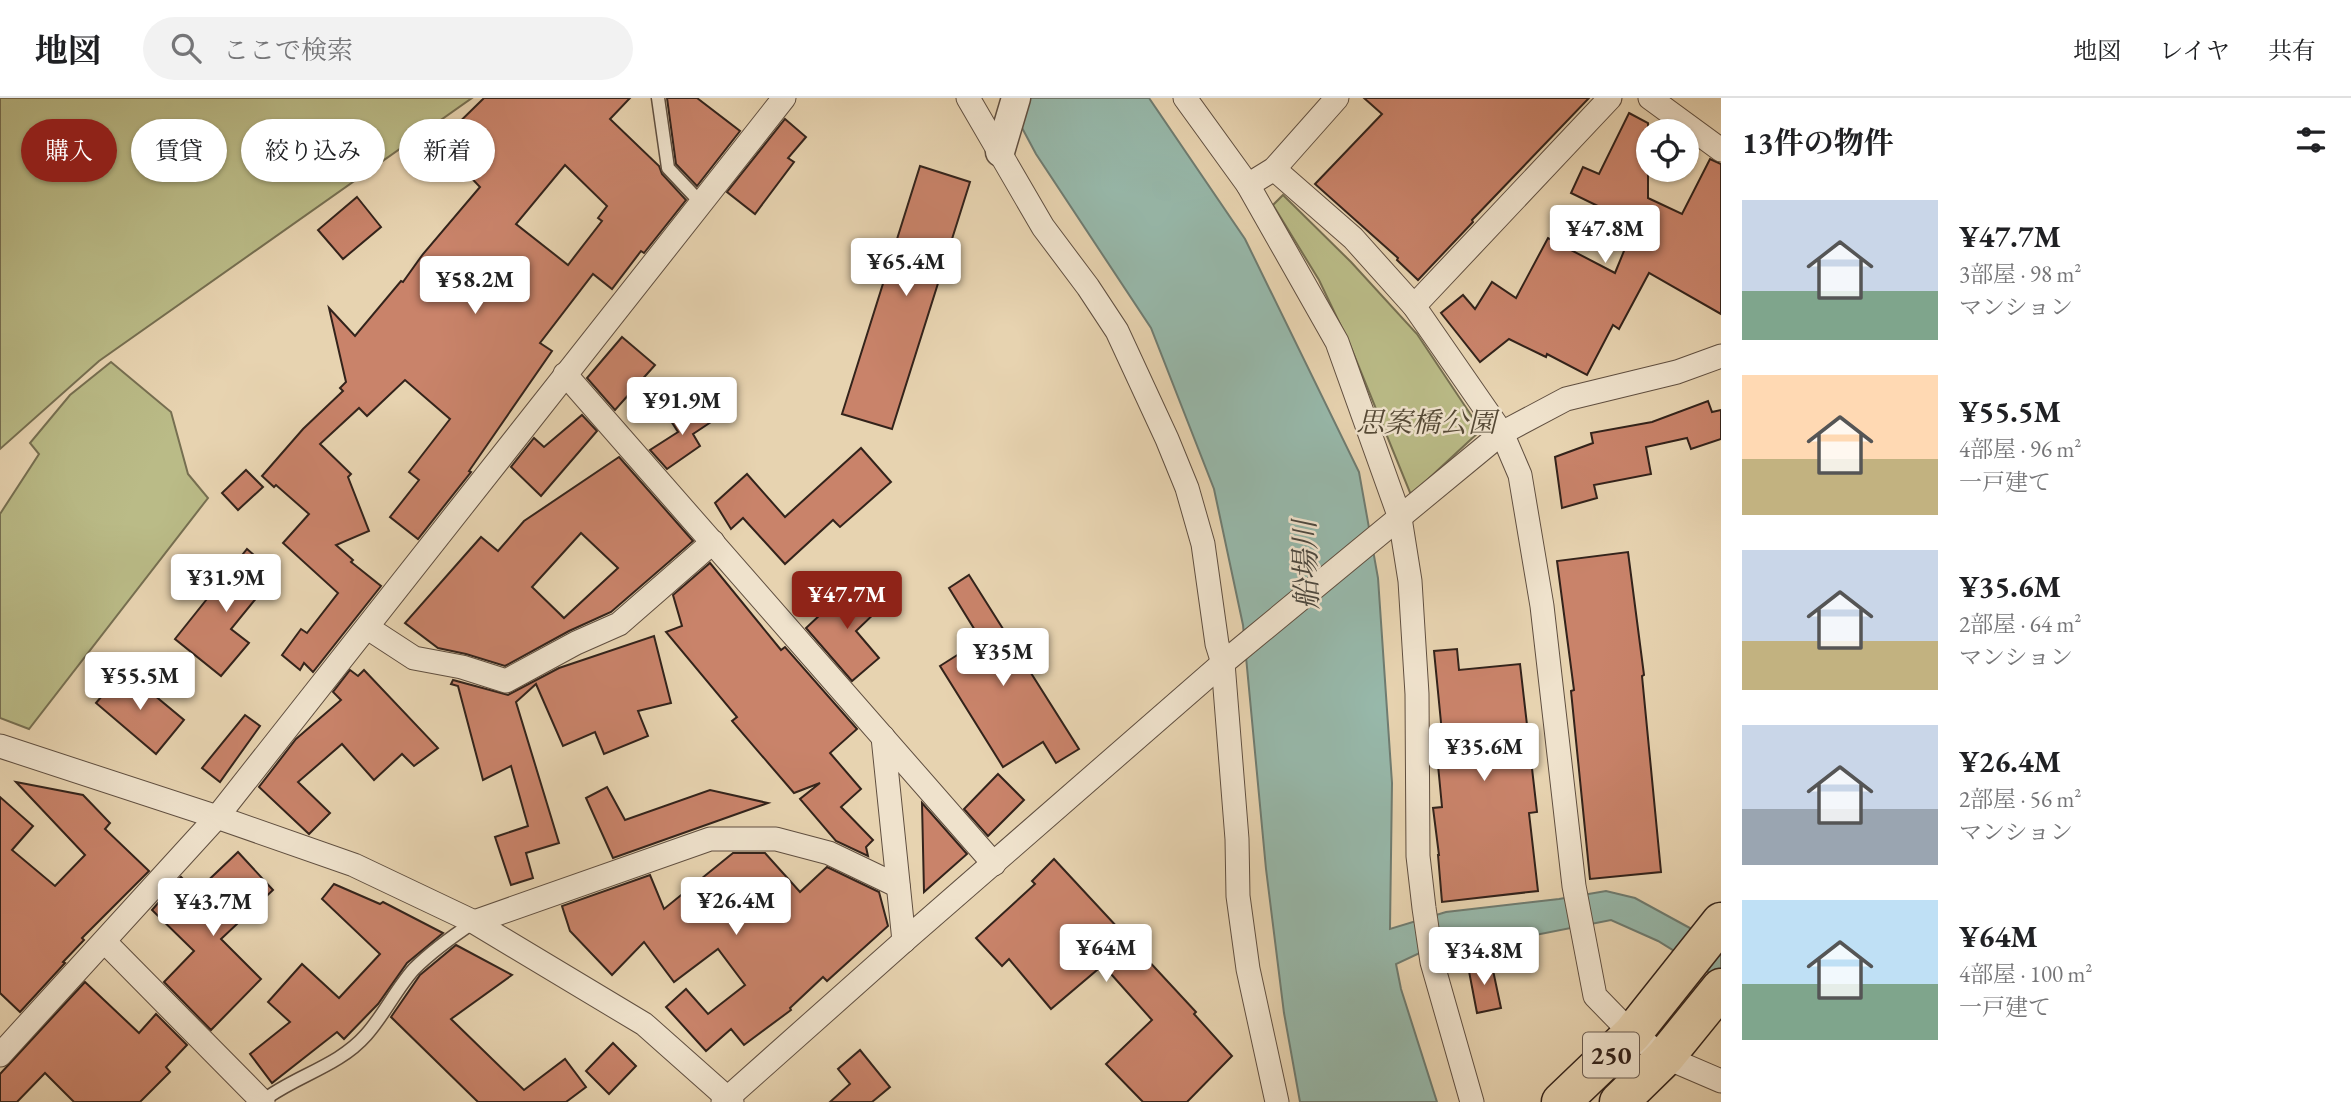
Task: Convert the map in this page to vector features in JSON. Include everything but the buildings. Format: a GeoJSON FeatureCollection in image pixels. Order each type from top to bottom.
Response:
{"type":"FeatureCollection","features":[{"type":"Feature","properties":{"kind":"highway","name":"250"},"geometry":{"type":"LineString","coordinates":[[1562,1102],[1632,1034],[1721,922]]}},
{"type":"Feature","properties":{"kind":"highway","name":"250"},"geometry":{"type":"LineString","coordinates":[[1619,1102],[1665,1057],[1721,989]]}},
{"type":"Feature","properties":{"kind":"street"},"geometry":{"type":"LineString","coordinates":[[0,1055],[106,942],[217,817],[784,98]]}},
{"type":"Feature","properties":{"kind":"street"},"geometry":{"type":"LineString","coordinates":[[968,98],[1043,227],[1117,331],[1187,488],[1203,544],[1217,644],[1223,663],[1237,839],[1238,896],[1248,969],[1278,1102]]}},
{"type":"Feature","properties":{"kind":"street"},"geometry":{"type":"LineString","coordinates":[[1000,152],[1016,98]]}},
{"type":"Feature","properties":{"kind":"street"},"geometry":{"type":"LineString","coordinates":[[1185,98],[1248,186],[1337,342],[1400,518],[1410,581],[1417,694],[1418,856],[1424,908],[1432,962],[1472,1102]]}},
{"type":"Feature","properties":{"kind":"street"},"geometry":{"type":"LineString","coordinates":[[1248,186],[1274,169],[1337,98]]}},
{"type":"Feature","properties":{"kind":"street"},"geometry":{"type":"LineString","coordinates":[[1414,306],[1610,98]]}},
{"type":"Feature","properties":{"kind":"street"},"geometry":{"type":"LineString","coordinates":[[1650,98],[1721,150]]}},
{"type":"Feature","properties":{"kind":"street"},"geometry":{"type":"LineString","coordinates":[[1274,169],[1353,238],[1414,306],[1502,433],[1520,475],[1542,606],[1574,886],[1595,996],[1632,1034],[1665,1057],[1721,1081]]}},
{"type":"Feature","properties":{"kind":"street"},"geometry":{"type":"LineString","coordinates":[[0,746],[354,865],[474,922],[644,1024],[728,1101],[904,941],[1223,663],[1502,433],[1566,399],[1677,372],[1721,356]]}},
{"type":"Feature","properties":{"kind":"street"},"geometry":{"type":"LineString","coordinates":[[565,374],[994,864]]}},
{"type":"Feature","properties":{"kind":"street"},"geometry":{"type":"LineString","coordinates":[[368,628],[414,658],[462,667],[506,681],[576,643],[619,624],[713,542]]}},
{"type":"Feature","properties":{"kind":"street"},"geometry":{"type":"LineString","coordinates":[[883,737],[904,941]]}},
{"type":"Feature","properties":{"kind":"street"},"geometry":{"type":"LineString","coordinates":[[474,922],[710,839],[776,839],[829,853],[898,886]]}},
{"type":"Feature","properties":{"kind":"street"},"geometry":{"type":"LineString","coordinates":[[106,942],[262,1102]]}},
{"type":"Feature","properties":{"kind":"lane"},"geometry":{"type":"LineString","coordinates":[[658,98],[668,168],[701,202]]}},
{"type":"Feature","properties":{"kind":"lane"},"geometry":{"type":"LineString","coordinates":[[262,1102],[278,1090],[342,1056],[366,1035],[414,969],[450,938],[474,922]]}},
{"type":"Feature","properties":{"kind":"green space"},"geometry":{"type":"Polygon","coordinates":[[[0,98],[472,98],[442,119],[399,119],[399,149],[385,159],[385,119],[241,119],[241,182],[353,182],[99,361],[0,449],[0,98]]]}},
{"type":"Feature","properties":{"kind":"green space","name":"思案橋公園"},"geometry":{"type":"Polygon","coordinates":[[[1283,195],[1351,262],[1417,334],[1481,430],[1411,495],[1350,345],[1319,280],[1273,205],[1283,195]]]}},
{"type":"Feature","properties":{"kind":"green space"},"geometry":{"type":"Polygon","coordinates":[[[111,362],[171,412],[188,474],[208,498],[29,729],[0,718],[0,514],[39,454],[30,443],[70,395],[111,362]]]}},
{"type":"Feature","properties":{"kind":"water","name":"船場川"},"geometry":{"type":"Polygon","coordinates":[[[1006,98],[1149,98],[1245,239],[1359,472],[1378,578],[1392,783],[1390,929],[1446,912],[1606,891],[1635,898],[1721,945],[1721,980],[1658,941],[1611,920],[1515,939],[1468,939],[1426,950],[1396,964],[1401,989],[1437,1102],[1300,1102],[1284,1013],[1266,869],[1243,625],[1214,489],[1151,328],[1036,154],[1006,98]]]}}]}
